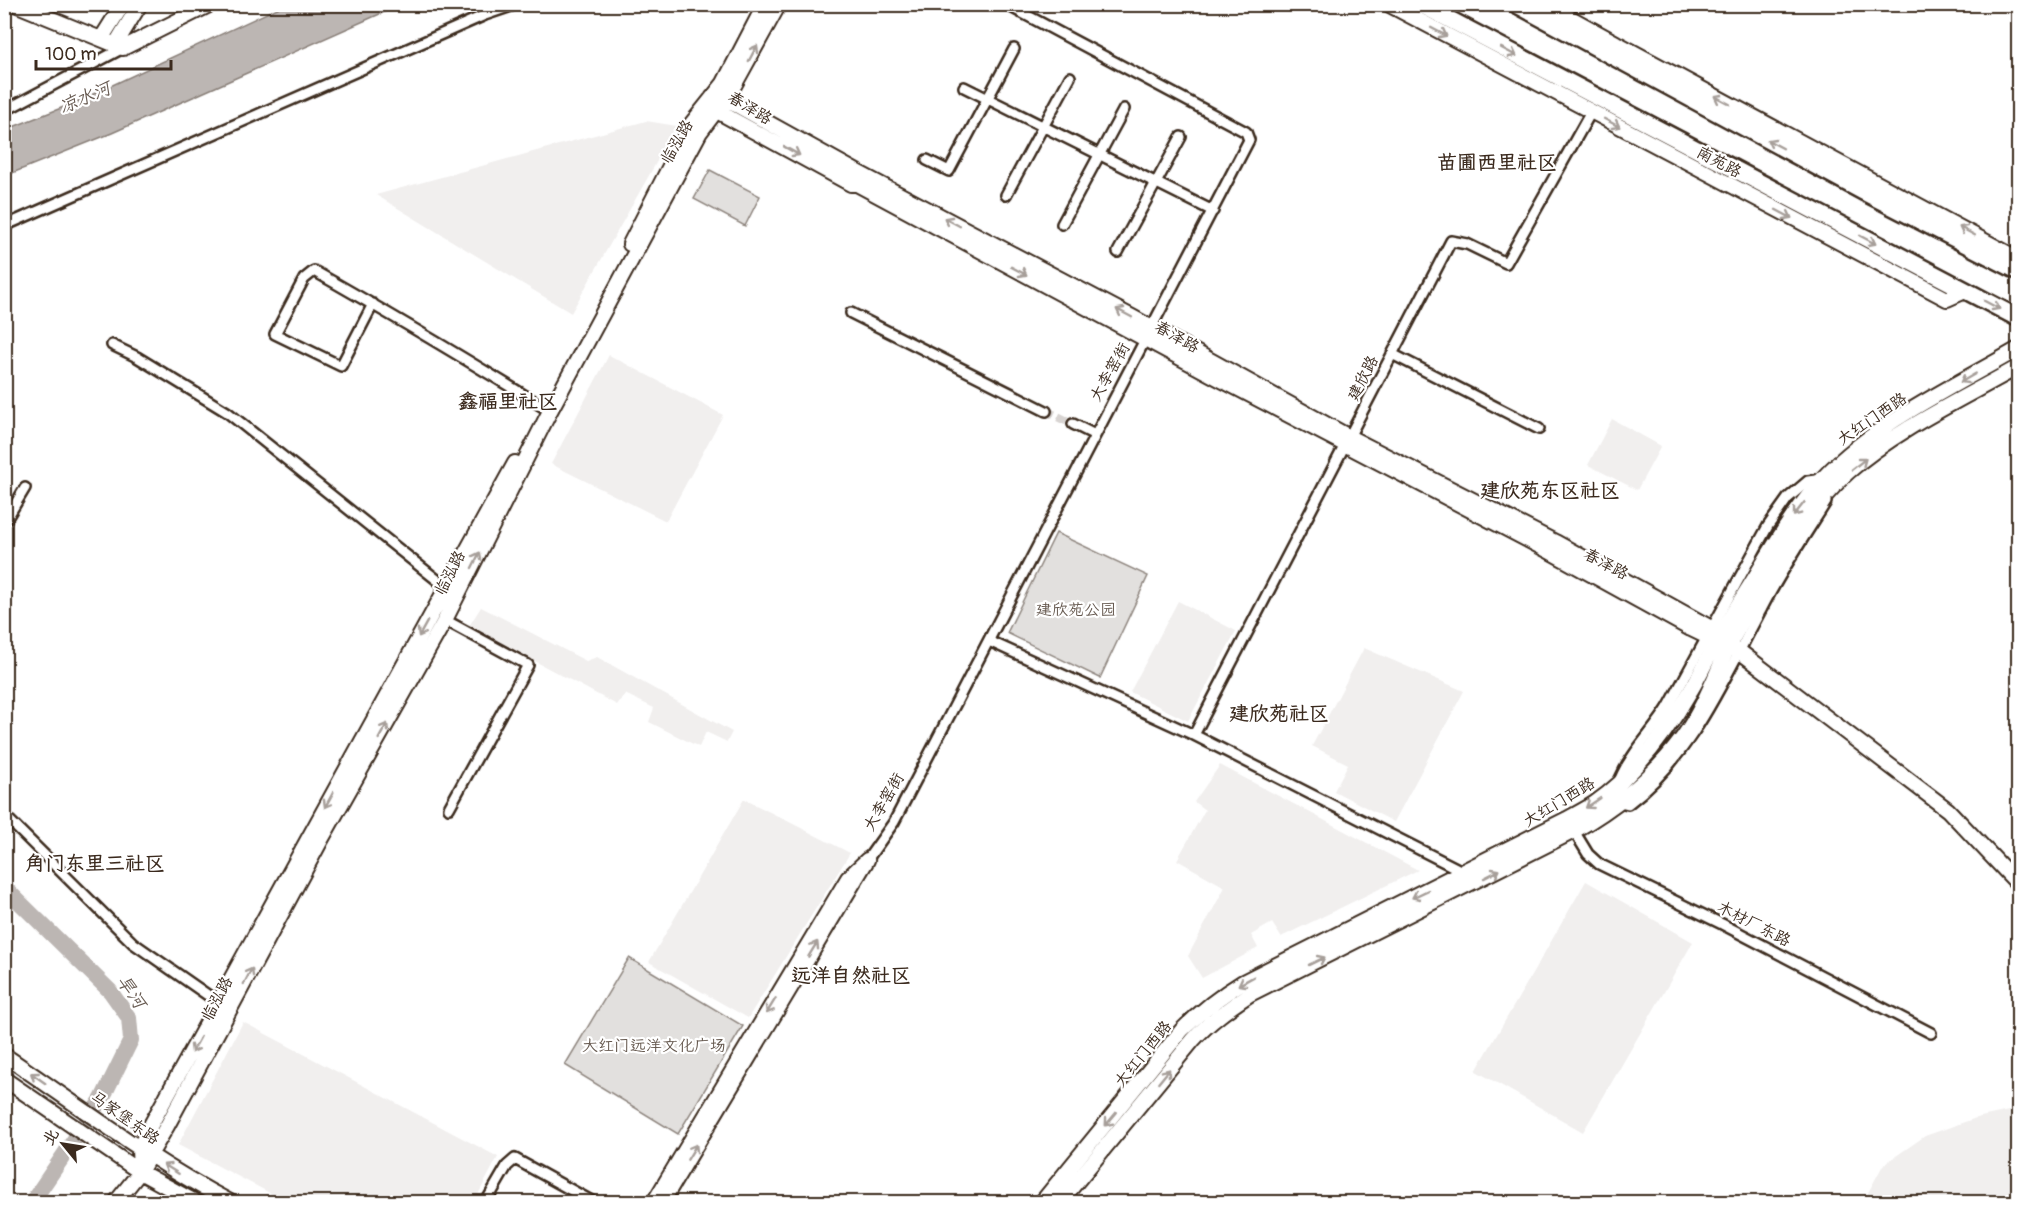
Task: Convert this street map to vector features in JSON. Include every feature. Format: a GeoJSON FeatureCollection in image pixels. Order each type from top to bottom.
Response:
{"type":"FeatureCollection","features":[{"type":"Feature","properties":{"kind":"highway","name":"南苑路"},"geometry":{"type":"LineString","coordinates":[[1420,4],[2019,318]]}},
{"type":"Feature","properties":{"kind":"highway"},"geometry":{"type":"LineString","coordinates":[[1516,4],[1864,192],[2019,272]]}},
{"type":"Feature","properties":{"kind":"main road"},"geometry":{"type":"LineString","coordinates":[[15,4],[119,47],[211,4]]}},
{"type":"Feature","properties":{"kind":"main road"},"geometry":{"type":"LineString","coordinates":[[101,39],[123,4]]}},
{"type":"Feature","properties":{"kind":"main road"},"geometry":{"type":"LineString","coordinates":[[119,47],[140,4]]}},
{"type":"Feature","properties":{"kind":"main road","name":"临泓路"},"geometry":{"type":"LineString","coordinates":[[145,1152],[147,1132],[545,408],[692,123],[718,103],[723,83],[765,4]]}},
{"type":"Feature","properties":{"kind":"main road","name":"临泓路"},"geometry":{"type":"LineString","coordinates":[[145,1152],[445,620],[550,411],[700,132],[718,103],[741,75],[779,4]]}},
{"type":"Feature","properties":{"kind":"main road"},"geometry":{"type":"LineString","coordinates":[[1388,4],[1947,299],[1965,291]]}},
{"type":"Feature","properties":{"kind":"main road"},"geometry":{"type":"LineString","coordinates":[[1545,4],[2019,259]]}},
{"type":"Feature","properties":{"kind":"main road"},"geometry":{"type":"LineString","coordinates":[[1590,44],[1618,44]]}},
{"type":"Feature","properties":{"kind":"main road","name":"春泽路"},"geometry":{"type":"LineString","coordinates":[[718,103],[1132,317],[1149,334],[1347,441],[1555,542],[1725,641],[1852,727],[1952,805],[2019,873]]}},
{"type":"Feature","properties":{"kind":"main road"},"geometry":{"type":"LineString","coordinates":[[1829,158],[1864,192]]}},
{"type":"Feature","properties":{"kind":"main road","name":"大红门西路"},"geometry":{"type":"LineString","coordinates":[[1060,1203],[1193,1040],[1208,1023],[1223,1012],[1250,994],[1574,831],[1603,815],[1620,802],[1688,735],[1704,703],[1725,641],[1793,516],[1823,479],[1839,461],[1872,436],[2019,349]]}},
{"type":"Feature","properties":{"kind":"main road","name":"大红门西路"},"geometry":{"type":"LineString","coordinates":[[1042,1203],[1182,1030],[1215,1000],[1243,982],[1464,872],[1595,803],[1642,759],[1725,641],[1807,517],[1841,480],[1880,448],[2019,367]]}},
{"type":"Feature","properties":{"kind":"main road","name":"春泽路"},"geometry":{"type":"LineString","coordinates":[[1725,641],[1948,810],[2019,884]]}},
{"type":"Feature","properties":{"kind":"main road","name":"大李窑街"},"geometry":{"type":"LineString","coordinates":[[654,1203],[848,878],[867,860]]}},
{"type":"Feature","properties":{"kind":"main road","name":"大李窑街"},"geometry":{"type":"LineString","coordinates":[[662,1203],[867,860]]}},
{"type":"Feature","properties":{"kind":"main road","name":"马家堡东路"},"geometry":{"type":"LineString","coordinates":[[4,1055],[145,1152],[230,1203]]}},
{"type":"Feature","properties":{"kind":"main road"},"geometry":{"type":"LineString","coordinates":[[4,1079],[140,1172],[195,1203]]}},
{"type":"Feature","properties":{"kind":"main road"},"geometry":{"type":"LineString","coordinates":[[116,1203],[140,1172],[145,1152]]}},
{"type":"Feature","properties":{"kind":"street"},"geometry":{"type":"LineString","coordinates":[[4,226],[485,15],[517,4]]}},
{"type":"Feature","properties":{"kind":"street","name":"大李窑街"},"geometry":{"type":"LineString","coordinates":[[867,860],[894,822],[1249,140],[1246,132],[1011,7]]}},
{"type":"Feature","properties":{"kind":"street"},"geometry":{"type":"LineString","coordinates":[[4,111],[26,101],[119,47]]}},
{"type":"Feature","properties":{"kind":"street"},"geometry":{"type":"LineString","coordinates":[[927,160],[949,171],[1014,49]]}},
{"type":"Feature","properties":{"kind":"street"},"geometry":{"type":"LineString","coordinates":[[1006,195],[1070,78]]}},
{"type":"Feature","properties":{"kind":"street"},"geometry":{"type":"LineString","coordinates":[[964,87],[1213,211]]}},
{"type":"Feature","properties":{"kind":"street"},"geometry":{"type":"LineString","coordinates":[[1062,224],[1124,110]]}},
{"type":"Feature","properties":{"kind":"street","name":"建欣路"},"geometry":{"type":"LineString","coordinates":[[1194,735],[1451,241],[1467,244],[1506,263],[1591,111]]}},
{"type":"Feature","properties":{"kind":"street"},"geometry":{"type":"LineString","coordinates":[[1118,252],[1181,137]]}},
{"type":"Feature","properties":{"kind":"street"},"geometry":{"type":"LineString","coordinates":[[373,304],[341,366],[275,334],[304,279],[314,271],[373,304],[545,408]]}},
{"type":"Feature","properties":{"kind":"street"},"geometry":{"type":"LineString","coordinates":[[851,313],[1046,411]]}},
{"type":"Feature","properties":{"kind":"street"},"geometry":{"type":"LineString","coordinates":[[112,345],[137,357],[227,412],[446,587]]}},
{"type":"Feature","properties":{"kind":"street"},"geometry":{"type":"LineString","coordinates":[[1392,354],[1539,429]]}},
{"type":"Feature","properties":{"kind":"street"},"geometry":{"type":"LineString","coordinates":[[1073,424],[1095,435]]}},
{"type":"Feature","properties":{"kind":"street"},"geometry":{"type":"LineString","coordinates":[[4,523],[25,488]]}},
{"type":"Feature","properties":{"kind":"street"},"geometry":{"type":"LineString","coordinates":[[445,620],[528,665],[449,808]]}},
{"type":"Feature","properties":{"kind":"street"},"geometry":{"type":"LineString","coordinates":[[989,640],[1194,735],[1464,872]]}},
{"type":"Feature","properties":{"kind":"street"},"geometry":{"type":"LineString","coordinates":[[4,815],[133,943],[219,1003]]}},
{"type":"Feature","properties":{"kind":"street","name":"木材厂东路"},"geometry":{"type":"LineString","coordinates":[[1574,831],[1588,854],[1599,864],[1722,924],[1931,1033]]}},
{"type":"Feature","properties":{"kind":"street"},"geometry":{"type":"LineString","coordinates":[[486,1203],[507,1166],[515,1159],[593,1203]]}},
{"type":"Feature","properties":{"kind":"shaded area"},"geometry":{"type":"Polygon","coordinates":[[[646,121],[677,126],[571,313],[376,195],[646,121]]]}},
{"type":"Feature","properties":{"kind":"shaded area"},"geometry":{"type":"Polygon","coordinates":[[[609,355],[723,415],[666,521],[551,464],[609,355]]]}},
{"type":"Feature","properties":{"kind":"shaded area"},"geometry":{"type":"Polygon","coordinates":[[[1612,419],[1661,446],[1637,490],[1588,465],[1612,419]]]}},
{"type":"Feature","properties":{"kind":"shaded area"},"geometry":{"type":"Polygon","coordinates":[[[1178,601],[1236,631],[1188,721],[1130,692],[1178,601]]]}},
{"type":"Feature","properties":{"kind":"shaded area"},"geometry":{"type":"Polygon","coordinates":[[[481,607],[586,661],[597,657],[732,732],[727,742],[706,732],[699,747],[649,722],[654,708],[625,694],[617,705],[469,626],[481,607]]]}},
{"type":"Feature","properties":{"kind":"shaded area"},"geometry":{"type":"Polygon","coordinates":[[[1364,648],[1464,691],[1394,822],[1334,791],[1348,764],[1312,746],[1364,648]]]}},
{"type":"Feature","properties":{"kind":"shaded area"},"geometry":{"type":"Polygon","coordinates":[[[1220,765],[1418,870],[1281,937],[1272,923],[1251,935],[1258,948],[1202,978],[1188,956],[1225,887],[1177,860],[1205,810],[1194,802],[1220,765]]]}},
{"type":"Feature","properties":{"kind":"shaded area"},"geometry":{"type":"Polygon","coordinates":[[[744,799],[850,853],[748,1018],[649,962],[744,799]]]}},
{"type":"Feature","properties":{"kind":"shaded area"},"geometry":{"type":"Polygon","coordinates":[[[1586,881],[1693,942],[1583,1132],[1476,1071],[1586,881]]]}},
{"type":"Feature","properties":{"kind":"shaded area"},"geometry":{"type":"Polygon","coordinates":[[[243,1022],[498,1157],[474,1202],[287,1202],[178,1145],[243,1022]]]}},
{"type":"Feature","properties":{"kind":"shaded area"},"geometry":{"type":"Polygon","coordinates":[[[2018,1109],[2018,1202],[1863,1202],[1883,1165],[1925,1136],[1976,1118],[2018,1109]]]}},
{"type":"Feature","properties":{"kind":"green space"},"geometry":{"type":"Polygon","coordinates":[[[710,170],[760,196],[745,226],[694,199],[710,170]]]}},
{"type":"Feature","properties":{"kind":"green space","name":"建欣苑公园"},"geometry":{"type":"Polygon","coordinates":[[[1056,533],[1148,576],[1100,678],[1007,633],[1056,533]]]}},
{"type":"Feature","properties":{"kind":"green space","name":"大红门远洋文化广场"},"geometry":{"type":"Polygon","coordinates":[[[629,958],[743,1026],[678,1134],[565,1065],[629,958]]]}},
{"type":"Feature","properties":{"kind":"water","name":"凉水河"},"geometry":{"type":"Polygon","coordinates":[[[286,4],[400,5],[112,133],[5,176],[5,130],[74,103],[286,4]]]}},
{"type":"Feature","properties":{"kind":"waterway","name":"旱河"},"geometry":{"type":"LineString","coordinates":[[4,887],[110,991],[129,1018],[131,1040],[102,1099],[32,1202]]}},
{"type":"Feature","properties":{"kind":"tunnel"},"geometry":{"type":"LineString","coordinates":[[1046,411],[1073,424]]}},
{"type":"Feature","properties":{"kind":"district","name":"苗圃西里社区"},"geometry":{"type":"Point","coordinates":[1497,162]}},
{"type":"Feature","properties":{"kind":"district","name":"鑫福里社区"},"geometry":{"type":"Point","coordinates":[508,401]}},
{"type":"Feature","properties":{"kind":"district","name":"建欣苑东区社区"},"geometry":{"type":"Point","coordinates":[1550,490]}},
{"type":"Feature","properties":{"kind":"district","name":"建欣苑社区"},"geometry":{"type":"Point","coordinates":[1279,713]}},
{"type":"Feature","properties":{"kind":"district","name":"角门东里三社区"},"geometry":{"type":"Point","coordinates":[95,863]}},
{"type":"Feature","properties":{"kind":"district","name":"远洋自然社区"},"geometry":{"type":"Point","coordinates":[851,975]}}]}
